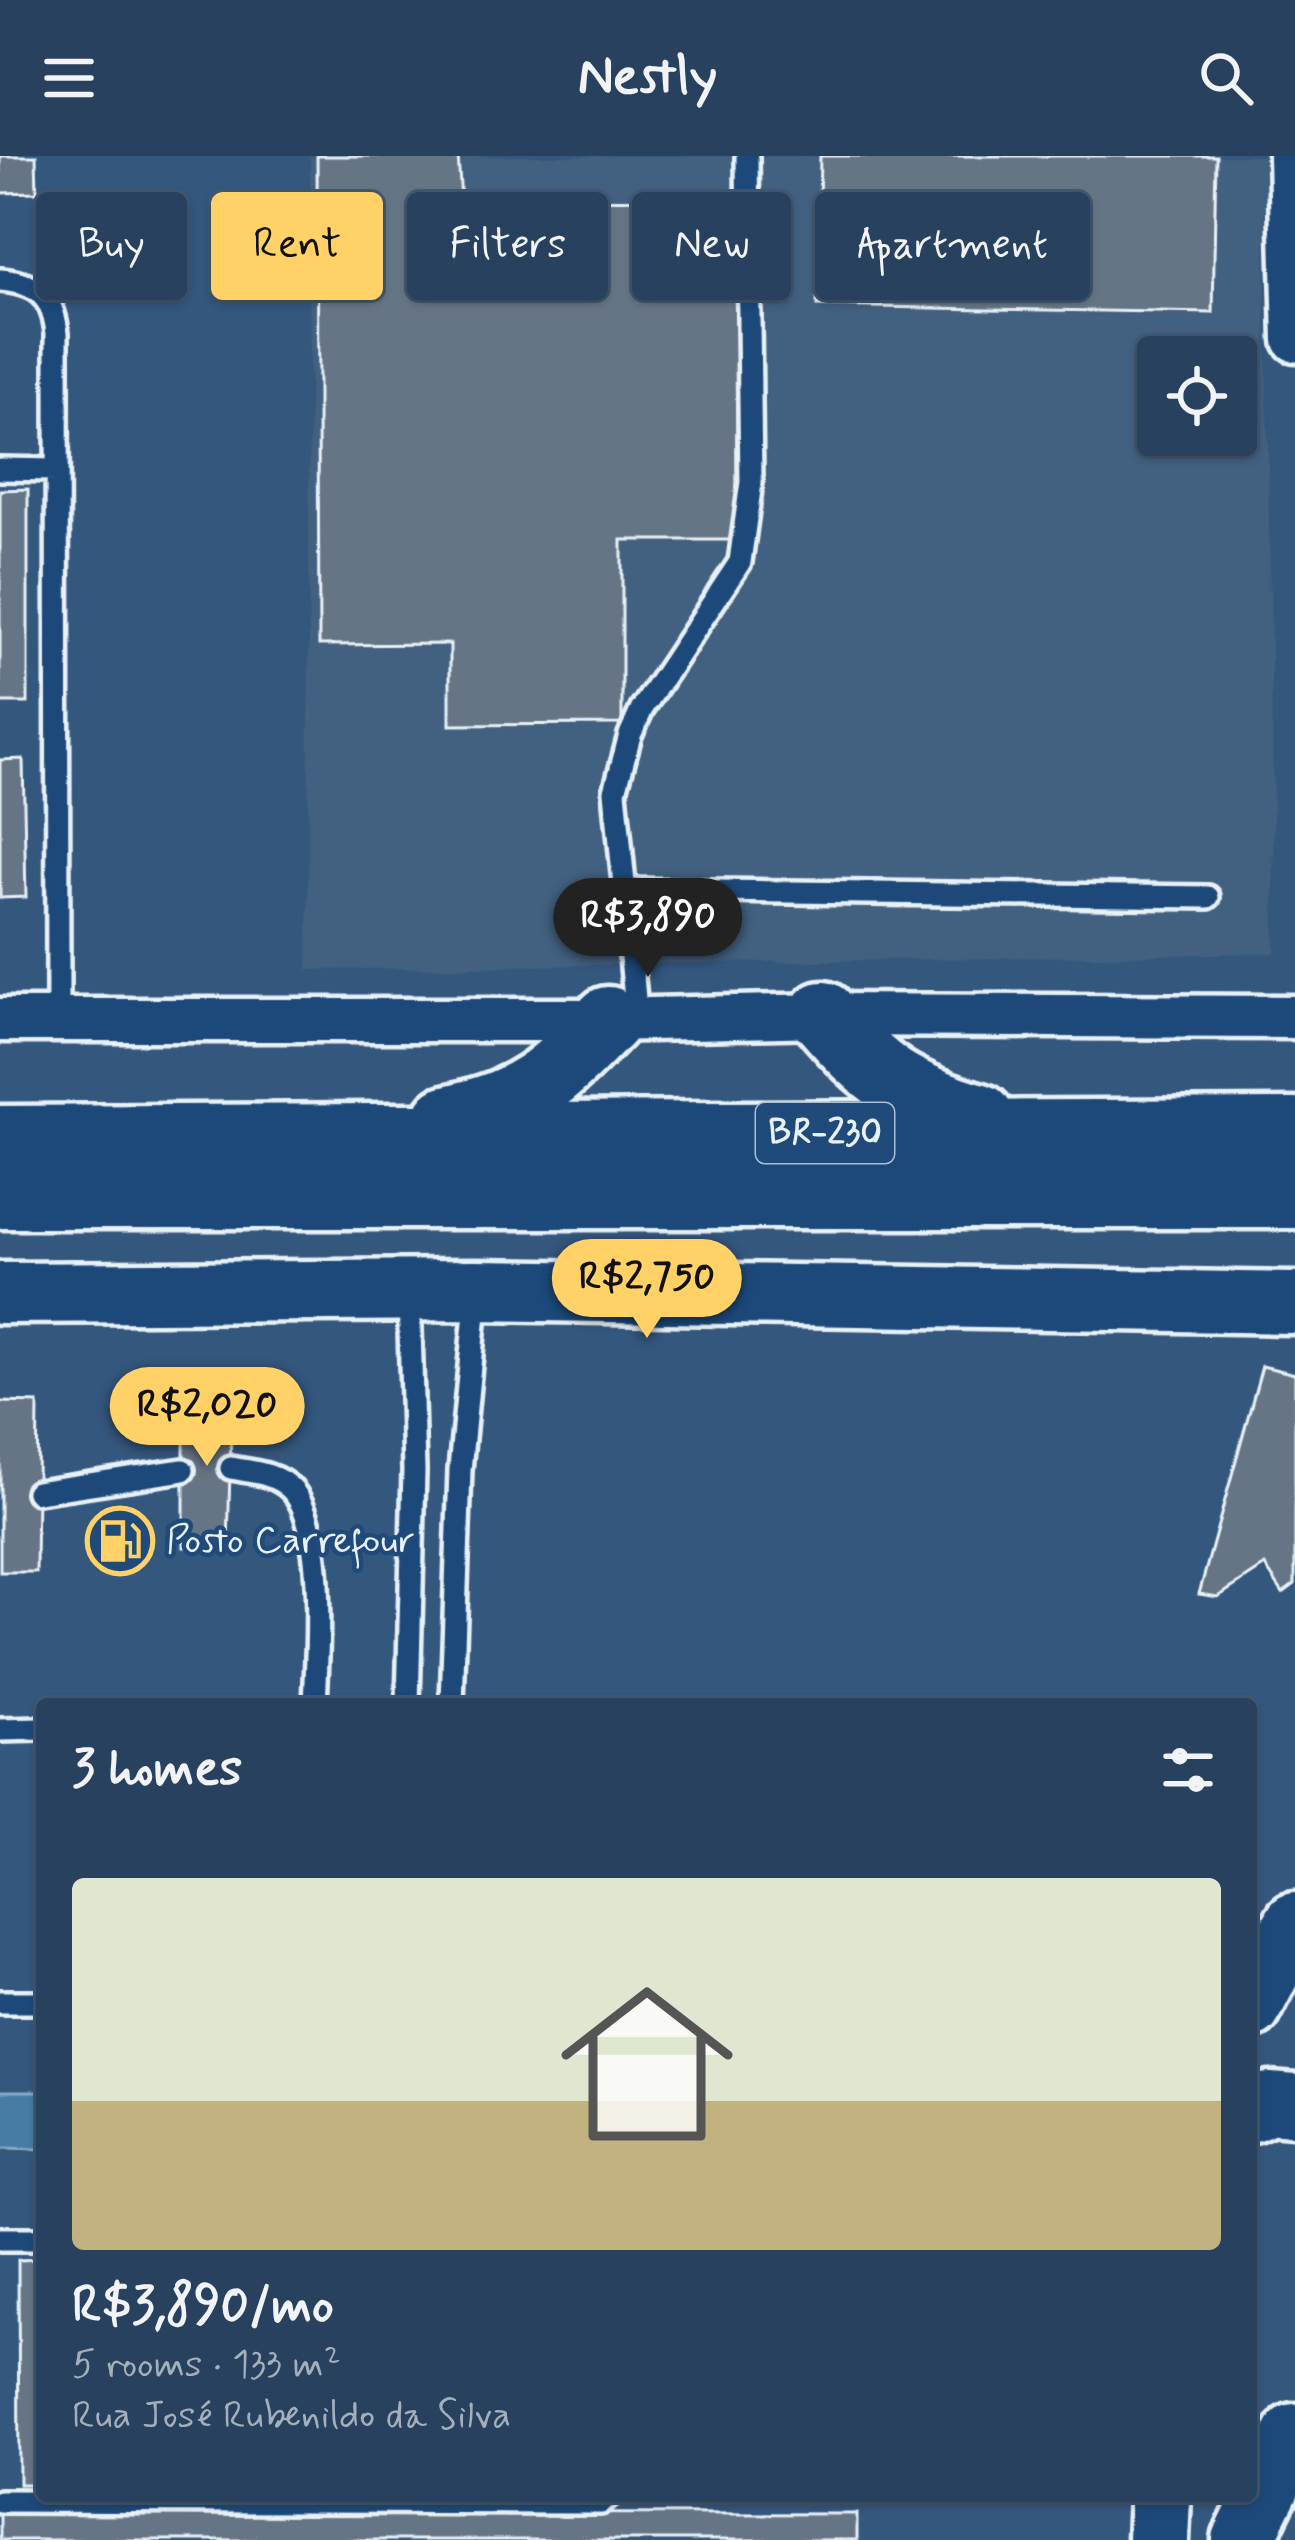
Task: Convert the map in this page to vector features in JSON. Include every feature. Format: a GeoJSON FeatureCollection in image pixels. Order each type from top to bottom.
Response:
{"type":"FeatureCollection","features":[{"type":"Feature","properties":{"kind":"highway"},"geometry":{"type":"LineString","coordinates":[[824,1015],[862,1061],[894,1085],[1024,1131]]}},
{"type":"Feature","properties":{"kind":"highway"},"geometry":{"type":"LineString","coordinates":[[355,1139],[520,1099],[622,1019]]}},
{"type":"Feature","properties":{"kind":"highway","name":"BR-230"},"geometry":{"type":"LineString","coordinates":[[0,1139],[1295,1132]]}},
{"type":"Feature","properties":{"kind":"highway","name":"BR-230"},"geometry":{"type":"LineString","coordinates":[[0,1195],[1295,1196]]}},
{"type":"Feature","properties":{"kind":"main road"},"geometry":{"type":"LineString","coordinates":[[0,1294],[477,1290],[1295,1303]]}},
{"type":"Feature","properties":{"kind":"main road"},"geometry":{"type":"LineString","coordinates":[[1257,1996],[1295,1923]]}},
{"type":"Feature","properties":{"kind":"main road"},"geometry":{"type":"LineString","coordinates":[[1257,2109],[1295,2105]]}},
{"type":"Feature","properties":{"kind":"main road"},"geometry":{"type":"LineString","coordinates":[[1243,2540],[1295,2434]]}},
{"type":"Feature","properties":{"kind":"main road"},"geometry":{"type":"LineString","coordinates":[[1158,2540],[1160,2502]]}},
{"type":"Feature","properties":{"kind":"street"},"geometry":{"type":"LineString","coordinates":[[1290,156],[1295,340]]}},
{"type":"Feature","properties":{"kind":"street"},"geometry":{"type":"LineString","coordinates":[[0,1020],[1295,1017]]}},
{"type":"Feature","properties":{"kind":"lane"},"geometry":{"type":"LineString","coordinates":[[622,1019],[623,890],[615,791],[642,709],[740,562],[746,525],[751,482],[747,156]]}},
{"type":"Feature","properties":{"kind":"lane"},"geometry":{"type":"LineString","coordinates":[[0,280],[22,282],[44,292],[55,311],[58,1021]]}},
{"type":"Feature","properties":{"kind":"lane"},"geometry":{"type":"LineString","coordinates":[[0,470],[56,470]]}},
{"type":"Feature","properties":{"kind":"lane"},"geometry":{"type":"LineString","coordinates":[[623,890],[1208,897]]}},
{"type":"Feature","properties":{"kind":"lane"},"geometry":{"type":"LineString","coordinates":[[452,1698],[460,1470],[477,1290]]}},
{"type":"Feature","properties":{"kind":"lane"},"geometry":{"type":"LineString","coordinates":[[408,1698],[414,1471],[409,1292]]}},
{"type":"Feature","properties":{"kind":"lane"},"geometry":{"type":"LineString","coordinates":[[231,1468],[268,1474],[291,1489],[307,1514],[318,1612],[315,1698]]}},
{"type":"Feature","properties":{"kind":"lane"},"geometry":{"type":"LineString","coordinates":[[37,1492],[184,1470]]}},
{"type":"Feature","properties":{"kind":"lane"},"geometry":{"type":"LineString","coordinates":[[0,1730],[36,1730]]}},
{"type":"Feature","properties":{"kind":"lane"},"geometry":{"type":"LineString","coordinates":[[0,2002],[36,2002]]}},
{"type":"Feature","properties":{"kind":"lane"},"geometry":{"type":"LineString","coordinates":[[0,2239],[36,2239]]}},
{"type":"Feature","properties":{"kind":"lane"},"geometry":{"type":"LineString","coordinates":[[0,2500],[36,2500]]}},
{"type":"Feature","properties":{"kind":"shaded area"},"geometry":{"type":"Polygon","coordinates":[[[310,156],[1264,156],[1275,953],[308,970],[310,300],[383,300],[383,192],[310,192],[310,156]]]}},
{"type":"Feature","properties":{"kind":"shaded area"},"geometry":{"type":"Polygon","coordinates":[[[0,2091],[36,2091],[36,2149],[0,2148],[0,2091]]]}},
{"type":"Feature","properties":{"kind":"building"},"geometry":{"type":"Polygon","coordinates":[[[0,156],[36,156],[37,192],[0,193],[0,156]]]}},
{"type":"Feature","properties":{"kind":"building"},"geometry":{"type":"Polygon","coordinates":[[[317,156],[458,156],[460,192],[407,192],[407,300],[608,300],[608,199],[632,199],[632,300],[736,300],[737,540],[622,540],[622,724],[450,725],[450,644],[319,645],[318,300],[383,300],[383,192],[317,192],[317,156]]]}},
{"type":"Feature","properties":{"kind":"building"},"geometry":{"type":"Polygon","coordinates":[[[820,156],[1216,156],[1213,313],[817,306],[817,300],[1090,300],[1090,192],[819,192],[820,156]]]}},
{"type":"Feature","properties":{"kind":"building"},"geometry":{"type":"Polygon","coordinates":[[[28,489],[28,703],[0,703],[0,490],[28,489]]]}},
{"type":"Feature","properties":{"kind":"building"},"geometry":{"type":"Polygon","coordinates":[[[23,759],[26,897],[0,898],[0,760],[23,759]]]}},
{"type":"Feature","properties":{"kind":"building"},"geometry":{"type":"Polygon","coordinates":[[[1262,1366],[1295,1374],[1295,1584],[1283,1593],[1265,1566],[1218,1597],[1199,1594],[1262,1366]]]}},
{"type":"Feature","properties":{"kind":"building"},"geometry":{"type":"Polygon","coordinates":[[[184,1394],[232,1394],[228,1546],[184,1547],[184,1394]]]}},
{"type":"Feature","properties":{"kind":"building"},"geometry":{"type":"Polygon","coordinates":[[[0,1402],[38,1403],[36,1572],[0,1572],[0,1402]]]}},
{"type":"Feature","properties":{"kind":"building"},"geometry":{"type":"Polygon","coordinates":[[[36,2259],[36,2484],[19,2484],[18,2260],[36,2259]]]}},
{"type":"Feature","properties":{"kind":"building"},"geometry":{"type":"Polygon","coordinates":[[[0,2513],[857,2514],[857,2540],[0,2540],[0,2513]]]}},
{"type":"Feature","properties":{"kind":"place","name":"Posto Carrefour"},"geometry":{"type":"Point","coordinates":[120,1541]}}]}
